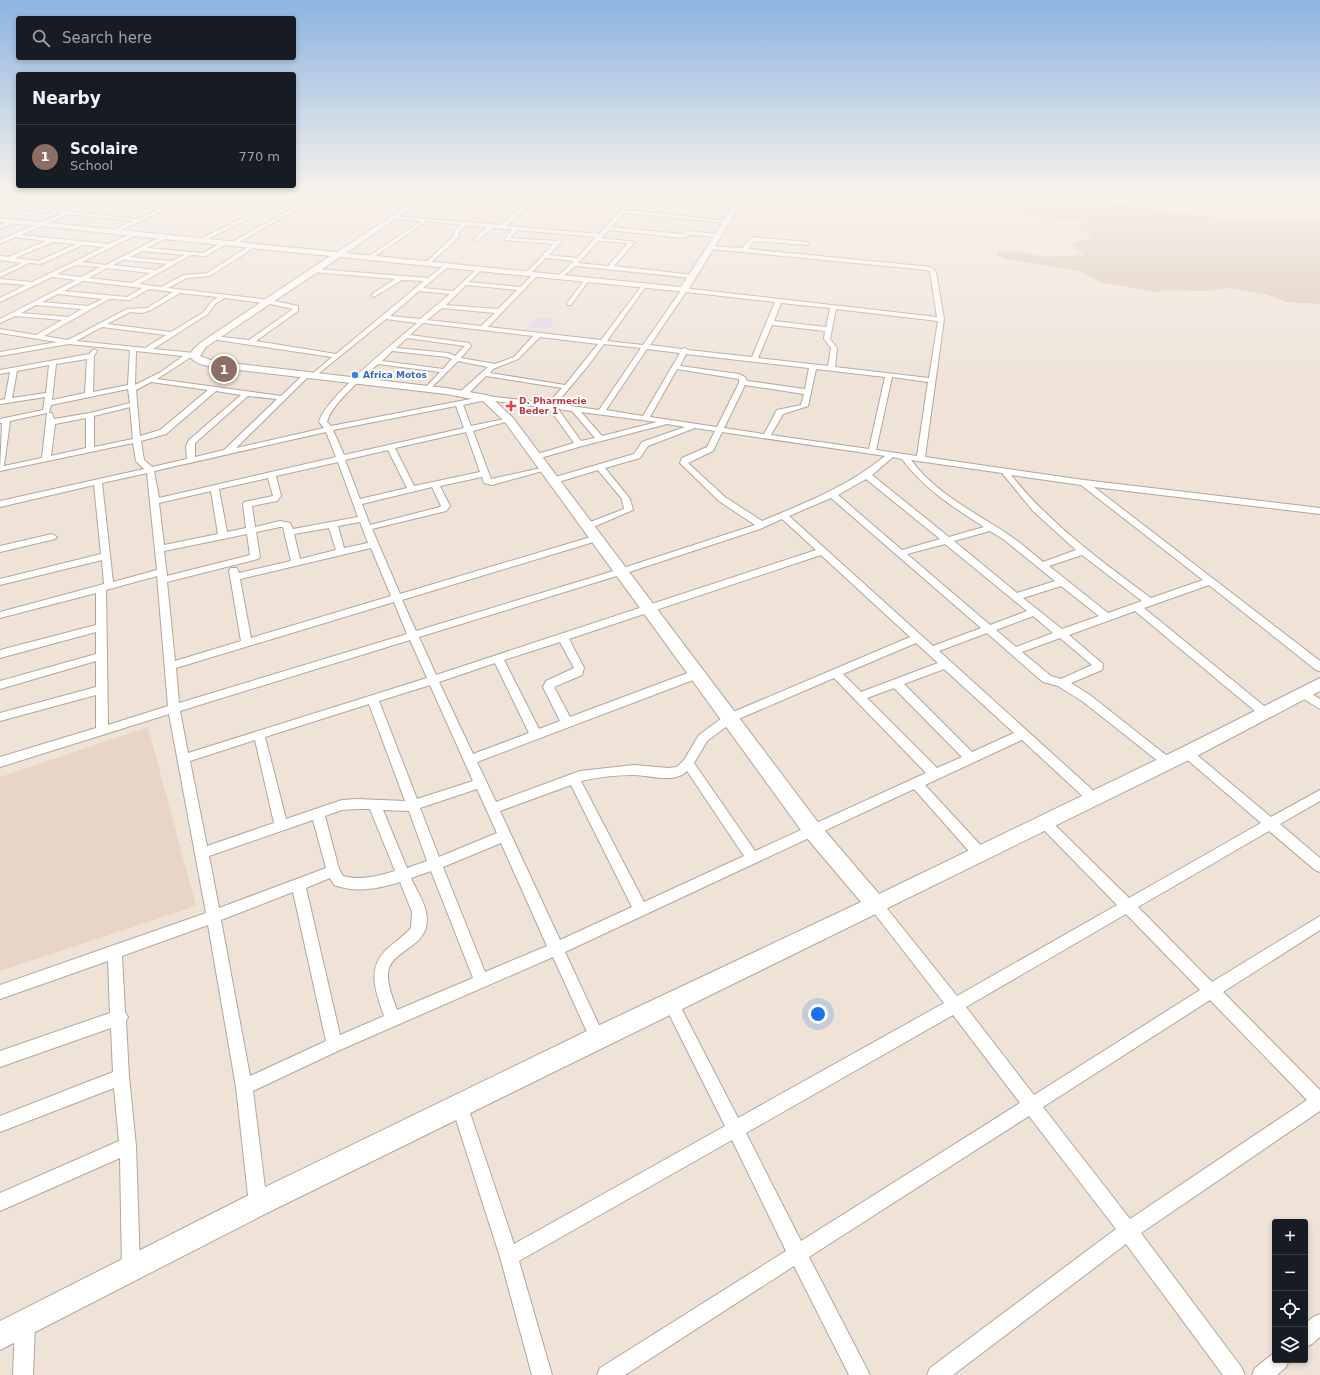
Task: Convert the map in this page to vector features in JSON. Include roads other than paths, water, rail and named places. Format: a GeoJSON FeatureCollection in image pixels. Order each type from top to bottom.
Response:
{"type":"FeatureCollection","features":[{"type":"Feature","properties":{"kind":"street"},"geometry":{"type":"LineString","coordinates":[[2,258],[28,262],[42,262],[50,258]]}},
{"type":"Feature","properties":{"kind":"street"},"geometry":{"type":"LineString","coordinates":[[0,300],[86,258]]}},
{"type":"Feature","properties":{"kind":"street"},"geometry":{"type":"LineString","coordinates":[[0,321],[126,258]]}},
{"type":"Feature","properties":{"kind":"street"},"geometry":{"type":"LineString","coordinates":[[128,258],[173,263]]}},
{"type":"Feature","properties":{"kind":"street"},"geometry":{"type":"LineString","coordinates":[[134,285],[182,258]]}},
{"type":"Feature","properties":{"kind":"street"},"geometry":{"type":"LineString","coordinates":[[161,289],[186,276],[208,275],[234,258]]}},
{"type":"Feature","properties":{"kind":"street"},"geometry":{"type":"LineString","coordinates":[[0,465],[3,420],[89,395],[132,388],[150,380],[192,355],[200,347],[270,302],[333,258]]}},
{"type":"Feature","properties":{"kind":"street"},"geometry":{"type":"LineString","coordinates":[[371,258],[684,290],[940,319]]}},
{"type":"Feature","properties":{"kind":"street"},"geometry":{"type":"LineString","coordinates":[[427,264],[433,258]]}},
{"type":"Feature","properties":{"kind":"street"},"geometry":{"type":"LineString","coordinates":[[483,328],[498,311],[522,289],[543,258]]}},
{"type":"Feature","properties":{"kind":"street"},"geometry":{"type":"LineString","coordinates":[[557,258],[610,267],[692,276]]}},
{"type":"Feature","properties":{"kind":"street"},"geometry":{"type":"LineString","coordinates":[[560,277],[580,258]]}},
{"type":"Feature","properties":{"kind":"street"},"geometry":{"type":"LineString","coordinates":[[610,267],[618,258]]}},
{"type":"Feature","properties":{"kind":"street"},"geometry":{"type":"LineString","coordinates":[[601,412],[684,290],[703,258]]}},
{"type":"Feature","properties":{"kind":"street"},"geometry":{"type":"LineString","coordinates":[[824,258],[931,269],[933,272],[940,319],[921,459]]}},
{"type":"Feature","properties":{"kind":"street"},"geometry":{"type":"LineString","coordinates":[[2,273],[28,262]]}},
{"type":"Feature","properties":{"kind":"street"},"geometry":{"type":"LineString","coordinates":[[76,263],[157,272]]}},
{"type":"Feature","properties":{"kind":"street"},"geometry":{"type":"LineString","coordinates":[[227,452],[282,398],[309,375],[337,356],[446,266]]}},
{"type":"Feature","properties":{"kind":"street"},"geometry":{"type":"LineString","coordinates":[[17,267],[83,279],[270,302],[294,306],[297,308],[251,342]]}},
{"type":"Feature","properties":{"kind":"street"},"geometry":{"type":"LineString","coordinates":[[479,269],[441,306],[355,381],[325,414],[323,422],[329,429],[365,523],[413,636],[597,1038]]}},
{"type":"Feature","properties":{"kind":"street"},"geometry":{"type":"LineString","coordinates":[[316,270],[429,280]]}},
{"type":"Feature","properties":{"kind":"street"},"geometry":{"type":"LineString","coordinates":[[374,295],[401,278]]}},
{"type":"Feature","properties":{"kind":"street"},"geometry":{"type":"LineString","coordinates":[[569,304],[586,280]]}},
{"type":"Feature","properties":{"kind":"street"},"geometry":{"type":"LineString","coordinates":[[0,281],[32,284]]}},
{"type":"Feature","properties":{"kind":"street"},"geometry":{"type":"LineString","coordinates":[[465,283],[522,289]]}},
{"type":"Feature","properties":{"kind":"street"},"geometry":{"type":"LineString","coordinates":[[551,405],[604,341],[643,286]]}},
{"type":"Feature","properties":{"kind":"street"},"geometry":{"type":"LineString","coordinates":[[57,292],[128,299],[148,287]]}},
{"type":"Feature","properties":{"kind":"street"},"geometry":{"type":"LineString","coordinates":[[418,289],[454,293]]}},
{"type":"Feature","properties":{"kind":"street"},"geometry":{"type":"LineString","coordinates":[[0,354],[69,342],[128,310],[142,311],[149,309],[178,291]]}},
{"type":"Feature","properties":{"kind":"street"},"geometry":{"type":"LineString","coordinates":[[224,296],[213,303],[206,313],[172,334],[139,351],[131,363],[133,404],[140,461],[150,469],[155,500],[174,709],[202,853],[244,1087],[258,1204]]}},
{"type":"Feature","properties":{"kind":"street"},"geometry":{"type":"LineString","coordinates":[[37,337],[107,298]]}},
{"type":"Feature","properties":{"kind":"street"},"geometry":{"type":"LineString","coordinates":[[756,358],[779,301]]}},
{"type":"Feature","properties":{"kind":"street"},"geometry":{"type":"LineString","coordinates":[[35,303],[87,308]]}},
{"type":"Feature","properties":{"kind":"street"},"geometry":{"type":"LineString","coordinates":[[441,306],[498,311]]}},
{"type":"Feature","properties":{"kind":"street"},"geometry":{"type":"LineString","coordinates":[[831,368],[834,348],[827,338],[834,307]]}},
{"type":"Feature","properties":{"kind":"street"},"geometry":{"type":"LineString","coordinates":[[13,314],[68,320]]}},
{"type":"Feature","properties":{"kind":"street"},"geometry":{"type":"LineString","coordinates":[[385,317],[756,358],[932,380]]}},
{"type":"Feature","properties":{"kind":"street"},"geometry":{"type":"LineString","coordinates":[[771,323],[829,329]]}},
{"type":"Feature","properties":{"kind":"street"},"geometry":{"type":"LineString","coordinates":[[100,325],[172,334]]}},
{"type":"Feature","properties":{"kind":"street"},"geometry":{"type":"LineString","coordinates":[[0,331],[98,346],[192,355],[203,362],[428,389],[461,399]]}},
{"type":"Feature","properties":{"kind":"street"},"geometry":{"type":"LineString","coordinates":[[0,335],[12,333]]}},
{"type":"Feature","properties":{"kind":"street"},"geometry":{"type":"LineString","coordinates":[[461,399],[484,374],[494,366],[516,358],[539,334]]}},
{"type":"Feature","properties":{"kind":"street"},"geometry":{"type":"LineString","coordinates":[[405,336],[467,344],[468,346],[428,389]]}},
{"type":"Feature","properties":{"kind":"street"},"geometry":{"type":"LineString","coordinates":[[214,338],[251,342],[337,356]]}},
{"type":"Feature","properties":{"kind":"street"},"geometry":{"type":"LineString","coordinates":[[89,395],[90,356],[98,346]]}},
{"type":"Feature","properties":{"kind":"street"},"geometry":{"type":"LineString","coordinates":[[391,349],[457,358],[466,362],[494,366]]}},
{"type":"Feature","properties":{"kind":"street"},"geometry":{"type":"LineString","coordinates":[[646,418],[685,350]]}},
{"type":"Feature","properties":{"kind":"street"},"geometry":{"type":"LineString","coordinates":[[0,372],[90,356]]}},
{"type":"Feature","properties":{"kind":"street"},"geometry":{"type":"LineString","coordinates":[[376,362],[445,371]]}},
{"type":"Feature","properties":{"kind":"street"},"geometry":{"type":"LineString","coordinates":[[46,460],[51,422],[48,407],[53,363]]}},
{"type":"Feature","properties":{"kind":"street"},"geometry":{"type":"LineString","coordinates":[[766,436],[780,412],[804,406],[813,365]]}},
{"type":"Feature","properties":{"kind":"street"},"geometry":{"type":"LineString","coordinates":[[675,367],[740,376],[743,378],[743,383],[710,449],[685,460],[684,463],[722,499],[762,525]]}},
{"type":"Feature","properties":{"kind":"street"},"geometry":{"type":"LineString","coordinates":[[14,370],[4,402],[50,394]]}},
{"type":"Feature","properties":{"kind":"street"},"geometry":{"type":"LineString","coordinates":[[484,374],[567,387]]}},
{"type":"Feature","properties":{"kind":"street"},"geometry":{"type":"LineString","coordinates":[[872,452],[889,374]]}},
{"type":"Feature","properties":{"kind":"street"},"geometry":{"type":"LineString","coordinates":[[150,380],[282,398]]}},
{"type":"Feature","properties":{"kind":"street"},"geometry":{"type":"LineString","coordinates":[[743,383],[808,392]]}},
{"type":"Feature","properties":{"kind":"street"},"geometry":{"type":"LineString","coordinates":[[0,469],[137,440],[166,430],[214,389]]}},
{"type":"Feature","properties":{"kind":"street"},"geometry":{"type":"LineString","coordinates":[[191,460],[190,446],[192,442],[246,394]]}},
{"type":"Feature","properties":{"kind":"street"},"geometry":{"type":"LineString","coordinates":[[486,398],[508,420],[555,480],[620,572],[814,831],[876,905],[955,1006],[1128,1231],[1235,1375]]}},
{"type":"Feature","properties":{"kind":"street"},"geometry":{"type":"LineString","coordinates":[[0,504],[461,399],[486,398],[646,418],[1084,483],[1320,511]]}},
{"type":"Feature","properties":{"kind":"street"},"geometry":{"type":"LineString","coordinates":[[461,399],[469,430],[487,481],[492,482],[546,469]]}},
{"type":"Feature","properties":{"kind":"street"},"geometry":{"type":"LineString","coordinates":[[51,422],[90,415],[133,404]]}},
{"type":"Feature","properties":{"kind":"street"},"geometry":{"type":"LineString","coordinates":[[551,405],[579,444]]}},
{"type":"Feature","properties":{"kind":"street"},"geometry":{"type":"LineString","coordinates":[[574,408],[600,439]]}},
{"type":"Feature","properties":{"kind":"street"},"geometry":{"type":"LineString","coordinates":[[90,415],[90,450]]}},
{"type":"Feature","properties":{"kind":"street"},"geometry":{"type":"LineString","coordinates":[[155,500],[215,488],[508,420]]}},
{"type":"Feature","properties":{"kind":"street"},"geometry":{"type":"LineString","coordinates":[[537,457],[579,444],[670,422]]}},
{"type":"Feature","properties":{"kind":"street"},"geometry":{"type":"LineString","coordinates":[[555,480],[637,456],[645,444],[695,426]]}},
{"type":"Feature","properties":{"kind":"street"},"geometry":{"type":"LineString","coordinates":[[391,448],[412,490]]}},
{"type":"Feature","properties":{"kind":"street"},"geometry":{"type":"LineString","coordinates":[[0,762],[620,572],[762,525],[832,495],[867,475],[891,455]]}},
{"type":"Feature","properties":{"kind":"street"},"geometry":{"type":"LineString","coordinates":[[905,457],[916,472],[936,491],[996,530],[1107,617]]}},
{"type":"Feature","properties":{"kind":"street"},"geometry":{"type":"LineString","coordinates":[[588,526],[629,510],[626,499],[600,467]]}},
{"type":"Feature","properties":{"kind":"street"},"geometry":{"type":"LineString","coordinates":[[1004,472],[1030,504],[1084,551],[1150,602]]}},
{"type":"Feature","properties":{"kind":"street"},"geometry":{"type":"LineString","coordinates":[[357,502],[485,474]]}},
{"type":"Feature","properties":{"kind":"street"},"geometry":{"type":"LineString","coordinates":[[0,615],[105,587],[233,563],[255,557],[247,504],[274,499],[277,496],[272,475]]}},
{"type":"Feature","properties":{"kind":"street"},"geometry":{"type":"LineString","coordinates":[[867,475],[1098,664],[1098,667],[1062,683]]}},
{"type":"Feature","properties":{"kind":"street"},"geometry":{"type":"LineString","coordinates":[[98,481],[106,556],[102,627],[102,731]]}},
{"type":"Feature","properties":{"kind":"street"},"geometry":{"type":"LineString","coordinates":[[1084,483],[1320,667]]}},
{"type":"Feature","properties":{"kind":"street"},"geometry":{"type":"LineString","coordinates":[[289,532],[333,525],[365,523],[443,509],[446,506],[435,484]]}},
{"type":"Feature","properties":{"kind":"street"},"geometry":{"type":"LineString","coordinates":[[215,488],[223,536]]}},
{"type":"Feature","properties":{"kind":"street"},"geometry":{"type":"LineString","coordinates":[[832,495],[902,553],[1047,679],[1062,683],[1086,698],[1167,762]]}},
{"type":"Feature","properties":{"kind":"street"},"geometry":{"type":"LineString","coordinates":[[784,516],[1093,798]]}},
{"type":"Feature","properties":{"kind":"street"},"geometry":{"type":"LineString","coordinates":[[160,549],[280,524],[287,525],[296,563]]}},
{"type":"Feature","properties":{"kind":"street"},"geometry":{"type":"LineString","coordinates":[[333,525],[341,552]]}},
{"type":"Feature","properties":{"kind":"street"},"geometry":{"type":"LineString","coordinates":[[902,553],[991,528]]}},
{"type":"Feature","properties":{"kind":"street"},"geometry":{"type":"LineString","coordinates":[[0,549],[52,537]]}},
{"type":"Feature","properties":{"kind":"street"},"geometry":{"type":"LineString","coordinates":[[170,666],[597,538]]}},
{"type":"Feature","properties":{"kind":"street"},"geometry":{"type":"LineString","coordinates":[[235,577],[374,544]]}},
{"type":"Feature","properties":{"kind":"street"},"geometry":{"type":"LineString","coordinates":[[183,759],[433,680],[822,551]]}},
{"type":"Feature","properties":{"kind":"street"},"geometry":{"type":"LineString","coordinates":[[1042,565],[1084,551]]}},
{"type":"Feature","properties":{"kind":"street"},"geometry":{"type":"LineString","coordinates":[[0,582],[106,556]]}},
{"type":"Feature","properties":{"kind":"street"},"geometry":{"type":"LineString","coordinates":[[233,563],[247,643]]}},
{"type":"Feature","properties":{"kind":"street"},"geometry":{"type":"LineString","coordinates":[[1015,651],[1210,581]]}},
{"type":"Feature","properties":{"kind":"street"},"geometry":{"type":"LineString","coordinates":[[1015,597],[1062,582]]}},
{"type":"Feature","properties":{"kind":"street"},"geometry":{"type":"LineString","coordinates":[[1137,607],[1265,713]]}},
{"type":"Feature","properties":{"kind":"street"},"geometry":{"type":"LineString","coordinates":[[930,650],[1034,612]]}},
{"type":"Feature","properties":{"kind":"street"},"geometry":{"type":"LineString","coordinates":[[0,654],[102,627]]}},
{"type":"Feature","properties":{"kind":"street"},"geometry":{"type":"LineString","coordinates":[[563,637],[579,668],[578,672],[550,684],[548,687],[567,723]]}},
{"type":"Feature","properties":{"kind":"street"},"geometry":{"type":"LineString","coordinates":[[492,809],[574,778],[597,773],[634,770],[668,773],[680,770],[688,763],[703,738],[730,718],[918,638]]}},
{"type":"Feature","properties":{"kind":"street"},"geometry":{"type":"LineString","coordinates":[[0,685],[102,656]]}},
{"type":"Feature","properties":{"kind":"street"},"geometry":{"type":"LineString","coordinates":[[498,658],[536,735]]}},
{"type":"Feature","properties":{"kind":"street"},"geometry":{"type":"LineString","coordinates":[[859,697],[897,684],[946,664]]}},
{"type":"Feature","properties":{"kind":"street"},"geometry":{"type":"LineString","coordinates":[[469,760],[697,674]]}},
{"type":"Feature","properties":{"kind":"street"},"geometry":{"type":"LineString","coordinates":[[835,674],[935,774]]}},
{"type":"Feature","properties":{"kind":"street"},"geometry":{"type":"LineString","coordinates":[[897,684],[971,758]]}},
{"type":"Feature","properties":{"kind":"street"},"geometry":{"type":"LineString","coordinates":[[0,717],[102,689]]}},
{"type":"Feature","properties":{"kind":"street"},"geometry":{"type":"LineString","coordinates":[[0,1336],[258,1204],[460,1107],[597,1038],[876,905],[1265,713],[1314,694]]}},
{"type":"Feature","properties":{"kind":"street"},"geometry":{"type":"LineString","coordinates":[[373,699],[414,804],[448,899],[482,982]]}},
{"type":"Feature","properties":{"kind":"street"},"geometry":{"type":"LineString","coordinates":[[259,734],[281,825]]}},
{"type":"Feature","properties":{"kind":"street"},"geometry":{"type":"LineString","coordinates":[[244,1087],[335,1045],[556,949],[1023,734]]}},
{"type":"Feature","properties":{"kind":"street"},"geometry":{"type":"LineString","coordinates":[[1187,752],[1320,866]]}},
{"type":"Feature","properties":{"kind":"street"},"geometry":{"type":"LineString","coordinates":[[688,763],[753,859]]}},
{"type":"Feature","properties":{"kind":"street"},"geometry":{"type":"LineString","coordinates":[[574,778],[642,910]]}},
{"type":"Feature","properties":{"kind":"street"},"geometry":{"type":"LineString","coordinates":[[202,853],[318,812],[351,804],[395,806],[414,804],[481,783]]}},
{"type":"Feature","properties":{"kind":"street"},"geometry":{"type":"LineString","coordinates":[[916,783],[980,854]]}},
{"type":"Feature","properties":{"kind":"street"},"geometry":{"type":"LineString","coordinates":[[509,1256],[596,1210],[736,1129],[955,1006],[1320,795]]}},
{"type":"Feature","properties":{"kind":"street"},"geometry":{"type":"LineString","coordinates":[[374,805],[419,912],[419,926],[415,934],[383,964],[380,976],[393,1020]]}},
{"type":"Feature","properties":{"kind":"street"},"geometry":{"type":"LineString","coordinates":[[318,812],[333,871],[339,881],[352,886],[369,884],[403,875],[436,864],[504,836]]}},
{"type":"Feature","properties":{"kind":"street"},"geometry":{"type":"LineString","coordinates":[[937,1375],[1128,1231],[1320,1101],[1044,822]]}},
{"type":"Feature","properties":{"kind":"street"},"geometry":{"type":"LineString","coordinates":[[0,992],[213,917],[333,871]]}},
{"type":"Feature","properties":{"kind":"street"},"geometry":{"type":"LineString","coordinates":[[298,884],[335,1045]]}},
{"type":"Feature","properties":{"kind":"street"},"geometry":{"type":"LineString","coordinates":[[607,1375],[1320,922]]}},
{"type":"Feature","properties":{"kind":"street"},"geometry":{"type":"LineString","coordinates":[[115,952],[120,1018],[121,1077],[128,1146],[131,1269]]}},
{"type":"Feature","properties":{"kind":"street"},"geometry":{"type":"LineString","coordinates":[[671,1003],[736,1129],[796,1254],[860,1375]]}},
{"type":"Feature","properties":{"kind":"street"},"geometry":{"type":"LineString","coordinates":[[0,1059],[120,1018]]}},
{"type":"Feature","properties":{"kind":"street"},"geometry":{"type":"LineString","coordinates":[[0,1124],[121,1077]]}},
{"type":"Feature","properties":{"kind":"street"},"geometry":{"type":"LineString","coordinates":[[460,1107],[509,1256],[542,1375]]}},
{"type":"Feature","properties":{"kind":"street"},"geometry":{"type":"LineString","coordinates":[[0,1202],[128,1146]]}},
{"type":"Feature","properties":{"kind":"street"},"geometry":{"type":"LineString","coordinates":[[23,1375],[25,1324]]}},
{"type":"Feature","properties":{"kind":"street"},"geometry":{"type":"LineString","coordinates":[[1308,1334],[1320,1324]]}},
{"type":"Feature","properties":{"kind":"street"},"geometry":{"type":"LineString","coordinates":[[1262,1375],[1276,1363]]}},
{"type":"Feature","properties":{"kind":"place","name":"Scolaire"},"geometry":{"type":"Point","coordinates":[224,369]}},
{"type":"Feature","properties":{"kind":"place","name":"Africa Motos"},"geometry":{"type":"Point","coordinates":[355,375]}},
{"type":"Feature","properties":{"kind":"place","name":"D. Pharmecie Beder 1"},"geometry":{"type":"Point","coordinates":[511,406]}}]}
